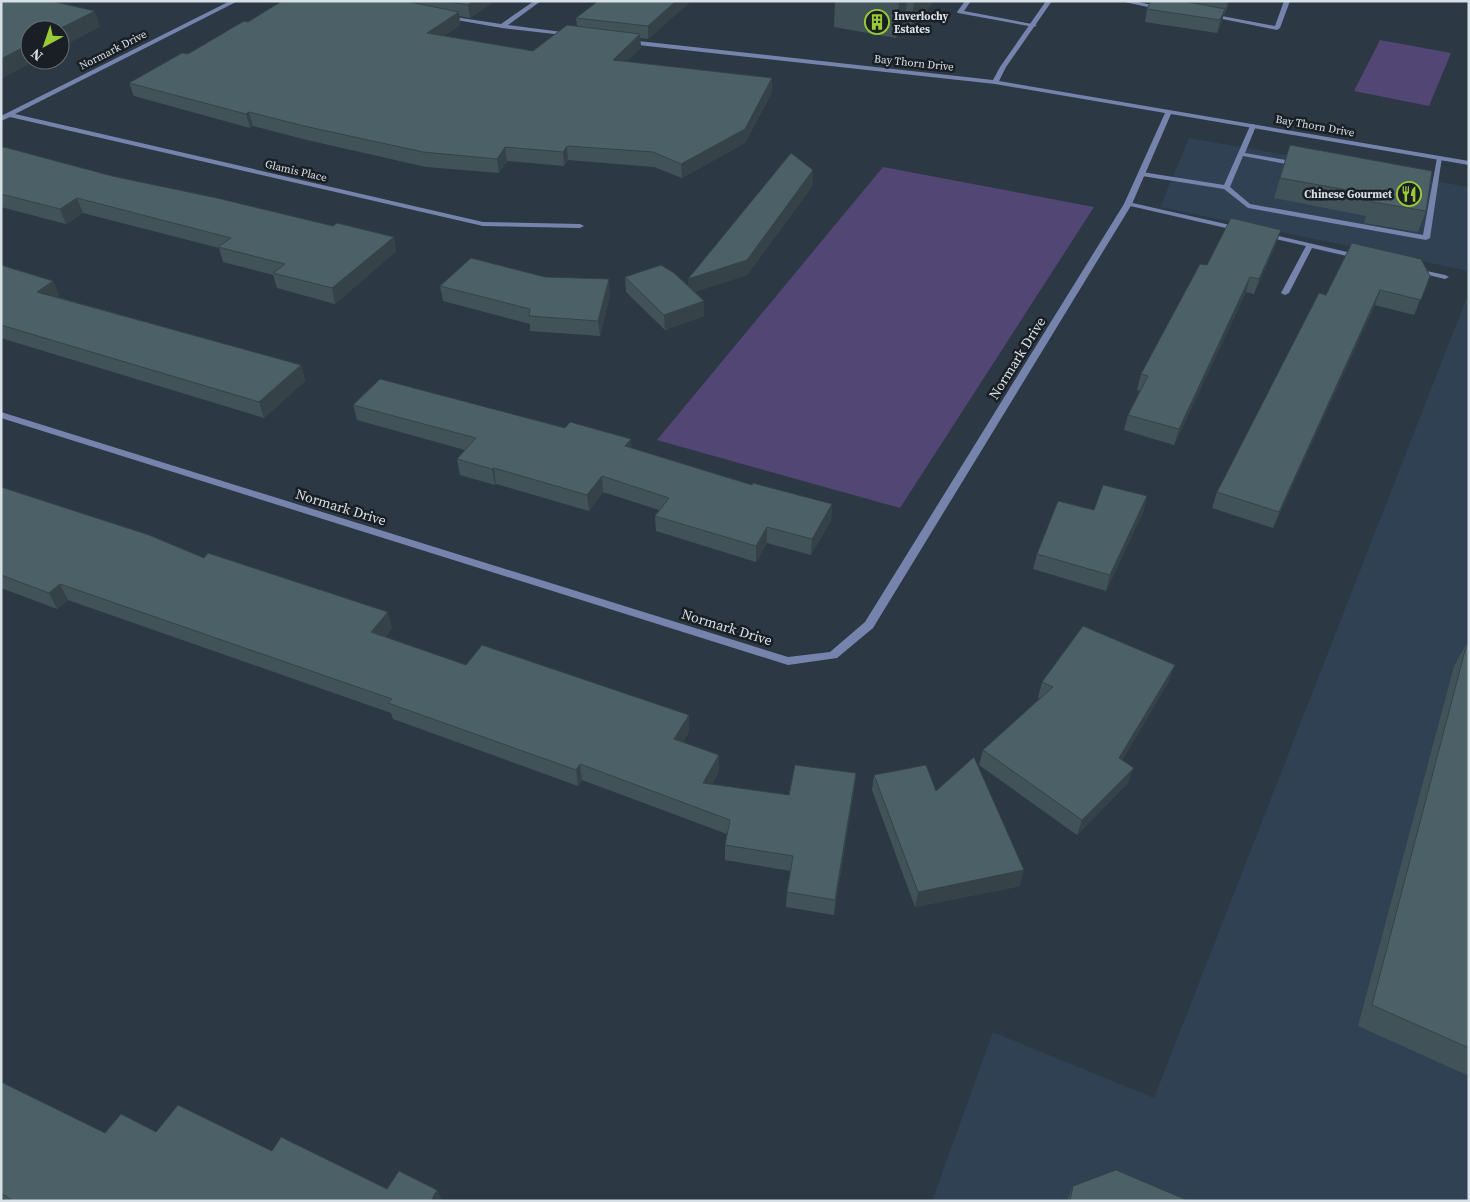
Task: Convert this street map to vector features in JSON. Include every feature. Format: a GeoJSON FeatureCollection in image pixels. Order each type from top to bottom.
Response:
{"type":"FeatureCollection","features":[{"type":"Feature","properties":{"kind":"street","name":"Normark Drive"},"geometry":{"type":"LineString","coordinates":[[1,119],[235,1]]}},
{"type":"Feature","properties":{"kind":"street"},"geometry":{"type":"LineString","coordinates":[[502,26],[538,1]]}},
{"type":"Feature","properties":{"kind":"street"},"geometry":{"type":"LineString","coordinates":[[968,1],[960,12],[1034,25]]}},
{"type":"Feature","properties":{"kind":"street"},"geometry":{"type":"LineString","coordinates":[[995,82],[1003,67],[1049,1]]}},
{"type":"Feature","properties":{"kind":"street"},"geometry":{"type":"LineString","coordinates":[[1126,1],[1174,10]]}},
{"type":"Feature","properties":{"kind":"street"},"geometry":{"type":"LineString","coordinates":[[1202,15],[1277,28],[1287,1]]}},
{"type":"Feature","properties":{"kind":"street"},"geometry":{"type":"LineString","coordinates":[[443,17],[580,36]]}},
{"type":"Feature","properties":{"kind":"street","name":"Bay Thorn Drive"},"geometry":{"type":"LineString","coordinates":[[618,40],[995,82],[1469,163]]}},
{"type":"Feature","properties":{"kind":"street","name":"Normark Drive"},"geometry":{"type":"LineString","coordinates":[[1,415],[788,661],[833,655],[869,625],[1128,204],[1169,111]]}},
{"type":"Feature","properties":{"kind":"street","name":"Glamis Place"},"geometry":{"type":"LineString","coordinates":[[10,115],[483,224],[580,226]]}},
{"type":"Feature","properties":{"kind":"street"},"geometry":{"type":"LineString","coordinates":[[1226,187],[1253,126]]}},
{"type":"Feature","properties":{"kind":"street"},"geometry":{"type":"LineString","coordinates":[[1241,154],[1308,166]]}},
{"type":"Feature","properties":{"kind":"street"},"geometry":{"type":"LineString","coordinates":[[1142,174],[1226,187],[1248,206],[1426,238],[1440,158]]}},
{"type":"Feature","properties":{"kind":"street"},"geometry":{"type":"LineString","coordinates":[[1424,187],[1434,189]]}},
{"type":"Feature","properties":{"kind":"street"},"geometry":{"type":"LineString","coordinates":[[1128,204],[1243,230]]}},
{"type":"Feature","properties":{"kind":"street"},"geometry":{"type":"LineString","coordinates":[[1253,232],[1368,259]]}},
{"type":"Feature","properties":{"kind":"street"},"geometry":{"type":"LineString","coordinates":[[1285,293],[1310,244]]}},
{"type":"Feature","properties":{"kind":"street"},"geometry":{"type":"LineString","coordinates":[[1406,268],[1445,278]]}},
{"type":"Feature","properties":{"kind":"shaded area"},"geometry":{"type":"Polygon","coordinates":[[[1380,40],[1451,53],[1429,106],[1354,91],[1380,40]]]}},
{"type":"Feature","properties":{"kind":"shaded area"},"geometry":{"type":"Polygon","coordinates":[[[1189,138],[1469,187],[1469,271],[1160,207],[1189,138]]]}},
{"type":"Feature","properties":{"kind":"shaded area"},"geometry":{"type":"Polygon","coordinates":[[[883,167],[1094,207],[900,508],[657,440],[883,167]]]}},
{"type":"Feature","properties":{"kind":"shaded area"},"geometry":{"type":"Polygon","coordinates":[[[1469,292],[1469,1201],[932,1201],[993,1032],[1154,1098],[1469,292]]]}},
{"type":"Feature","properties":{"kind":"building"},"geometry":{"type":"Polygon","coordinates":[[[1,1],[51,1],[95,11],[70,24],[70,20],[20,20],[20,49],[1,59],[1,1]]]}},
{"type":"Feature","properties":{"kind":"building"},"geometry":{"type":"Polygon","coordinates":[[[282,1],[405,1],[459,12],[427,33],[533,51],[567,25],[640,34],[613,60],[772,78],[745,129],[681,164],[653,152],[567,146],[563,152],[505,147],[497,159],[423,152],[249,112],[246,114],[129,83],[182,53],[188,54],[244,21],[248,22],[282,1]]]}},
{"type":"Feature","properties":{"kind":"building"},"geometry":{"type":"Polygon","coordinates":[[[445,1],[474,1],[468,5],[445,1]]]}},
{"type":"Feature","properties":{"kind":"building"},"geometry":{"type":"Polygon","coordinates":[[[598,1],[676,1],[648,26],[576,18],[598,1]]]}},
{"type":"Feature","properties":{"kind":"building"},"geometry":{"type":"Polygon","coordinates":[[[1151,1],[1183,1],[1225,9],[1220,20],[1147,9],[1151,1]]]}},
{"type":"Feature","properties":{"kind":"building"},"geometry":{"type":"Polygon","coordinates":[[[1290,145],[1432,171],[1426,211],[1372,202],[1375,195],[1280,178],[1290,145]]]}},
{"type":"Feature","properties":{"kind":"building"},"geometry":{"type":"Polygon","coordinates":[[[4,147],[112,176],[217,198],[333,226],[337,223],[394,237],[332,288],[273,273],[285,264],[218,247],[231,238],[77,198],[60,209],[1,194],[1,148],[4,147]]]}},
{"type":"Feature","properties":{"kind":"building"},"geometry":{"type":"Polygon","coordinates":[[[791,153],[813,170],[747,260],[688,279],[791,153]]]}},
{"type":"Feature","properties":{"kind":"building"},"geometry":{"type":"Polygon","coordinates":[[[1231,218],[1281,230],[1259,279],[1250,277],[1179,429],[1128,415],[1148,376],[1141,374],[1200,264],[1207,265],[1231,218]]]}},
{"type":"Feature","properties":{"kind":"building"},"geometry":{"type":"Polygon","coordinates":[[[1352,243],[1421,259],[1430,276],[1421,300],[1380,290],[1279,512],[1217,492],[1319,293],[1326,295],[1352,243]]]}},
{"type":"Feature","properties":{"kind":"building"},"geometry":{"type":"Polygon","coordinates":[[[471,258],[545,277],[609,279],[598,321],[529,316],[530,309],[440,286],[471,258]]]}},
{"type":"Feature","properties":{"kind":"building"},"geometry":{"type":"Polygon","coordinates":[[[1,265],[53,281],[37,292],[301,365],[259,402],[1,325],[1,265]]]}},
{"type":"Feature","properties":{"kind":"building"},"geometry":{"type":"Polygon","coordinates":[[[661,265],[674,273],[704,301],[664,315],[625,277],[661,265]]]}},
{"type":"Feature","properties":{"kind":"building"},"geometry":{"type":"Polygon","coordinates":[[[380,379],[565,428],[570,422],[631,439],[625,446],[752,485],[753,483],[832,504],[812,539],[767,527],[756,546],[655,516],[669,498],[602,476],[587,495],[457,459],[476,438],[353,405],[380,379]]]}},
{"type":"Feature","properties":{"kind":"building"},"geometry":{"type":"Polygon","coordinates":[[[1103,485],[1147,496],[1110,575],[1037,554],[1058,501],[1094,510],[1103,485]]]}},
{"type":"Feature","properties":{"kind":"building"},"geometry":{"type":"Polygon","coordinates":[[[1,487],[149,535],[204,558],[208,553],[388,612],[371,632],[466,665],[482,645],[689,715],[674,739],[719,755],[703,783],[789,795],[795,765],[856,773],[835,900],[787,892],[793,856],[725,845],[730,820],[580,764],[576,770],[388,703],[392,699],[60,584],[49,593],[1,575],[1,487]]]}},
{"type":"Feature","properties":{"kind":"building"},"geometry":{"type":"Polygon","coordinates":[[[1083,626],[1175,665],[1119,758],[1134,768],[1082,820],[983,750],[1053,687],[1042,682],[1083,626]]]}},
{"type":"Feature","properties":{"kind":"building"},"geometry":{"type":"Polygon","coordinates":[[[1467,643],[1469,644],[1469,1048],[1372,1005],[1467,643]]]}},
{"type":"Feature","properties":{"kind":"building"},"geometry":{"type":"Polygon","coordinates":[[[974,757],[1024,870],[918,892],[874,775],[926,765],[936,791],[974,757]]]}},
{"type":"Feature","properties":{"kind":"building"},"geometry":{"type":"Polygon","coordinates":[[[1,1082],[105,1133],[121,1114],[156,1132],[178,1105],[272,1151],[281,1137],[387,1189],[399,1171],[437,1190],[431,1201],[13,1201],[1,1193],[1,1082]]]}},
{"type":"Feature","properties":{"kind":"building"},"geometry":{"type":"Polygon","coordinates":[[[1116,1170],[1189,1201],[1070,1201],[1073,1186],[1116,1170]]]}},
{"type":"Feature","properties":{"kind":"place","name":"Inverlochy Estates"},"geometry":{"type":"Point","coordinates":[877,22]}},
{"type":"Feature","properties":{"kind":"place","name":"Chinese Gourmet"},"geometry":{"type":"Point","coordinates":[1409,194]}}]}
